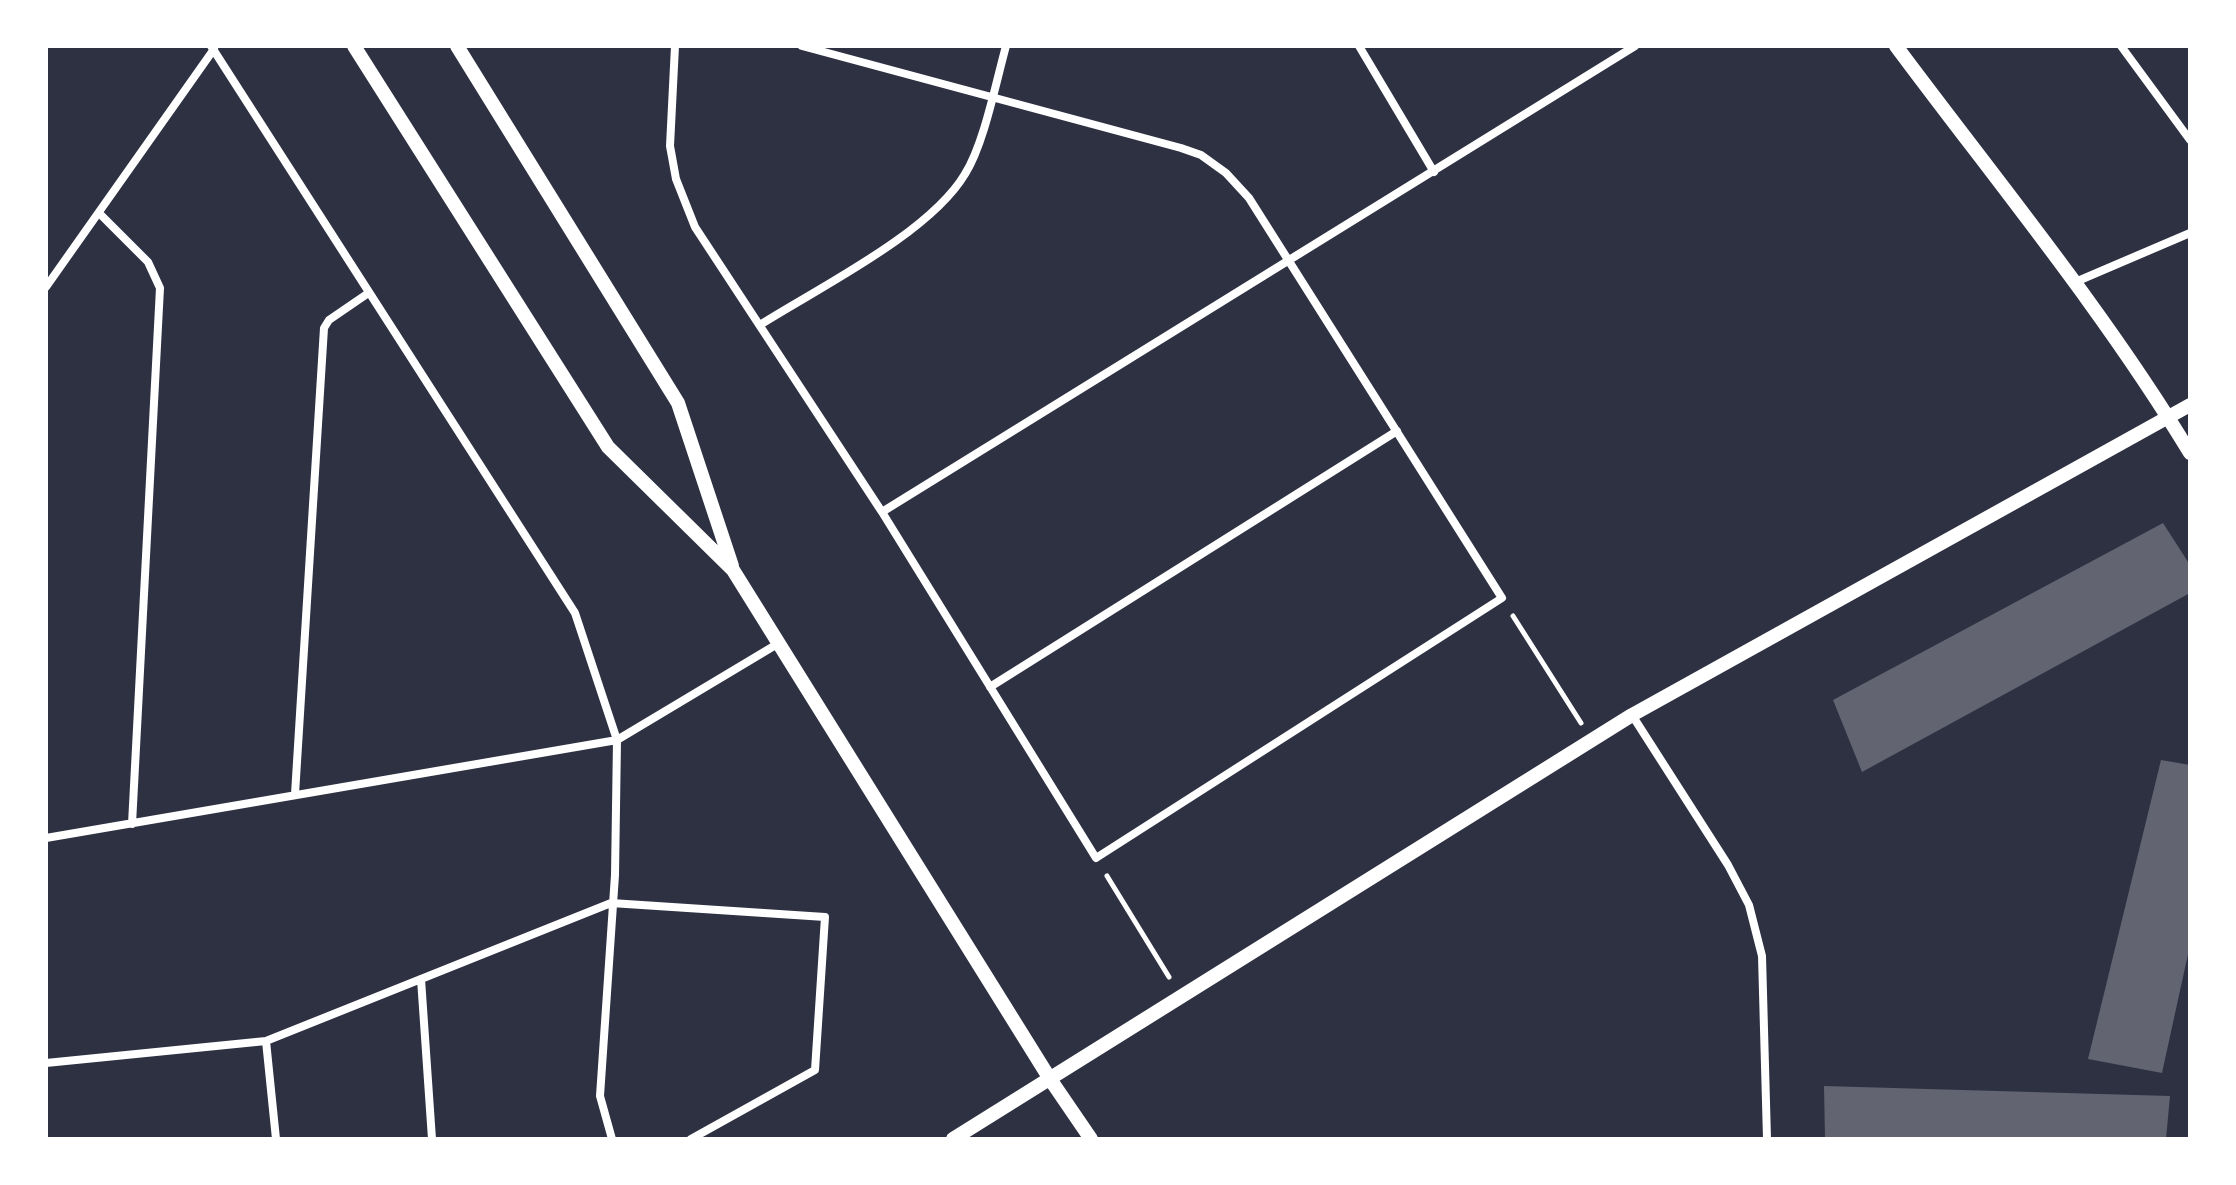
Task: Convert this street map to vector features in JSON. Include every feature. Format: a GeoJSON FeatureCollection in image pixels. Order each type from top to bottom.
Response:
{"type":"FeatureCollection","features":[{"type":"Feature","properties":{"kind":"street"},"geometry":{"type":"LineString","coordinates":[[354,46],[608,447],[733,570],[1050,1079],[1091,1139]]}},
{"type":"Feature","properties":{"kind":"street"},"geometry":{"type":"LineString","coordinates":[[457,46],[678,403],[733,570]]}},
{"type":"Feature","properties":{"kind":"street"},"geometry":{"type":"LineString","coordinates":[[675,46],[670,146],[676,179],[695,227],[882,512],[1096,858],[1502,598],[1290,260],[1249,198],[1226,173],[1201,155],[802,46]]}},
{"type":"Feature","properties":{"kind":"street"},"geometry":{"type":"LineString","coordinates":[[760,325],[923,223],[949,199],[968,171],[1006,46]]}},
{"type":"Feature","properties":{"kind":"street"},"geometry":{"type":"LineString","coordinates":[[1359,46],[1434,172]]}},
{"type":"Feature","properties":{"kind":"street"},"geometry":{"type":"LineString","coordinates":[[882,512],[1635,46]]}},
{"type":"Feature","properties":{"kind":"street"},"geometry":{"type":"LineString","coordinates":[[1896,46],[2072,283],[2167,415],[2190,453]]}},
{"type":"Feature","properties":{"kind":"street"},"geometry":{"type":"LineString","coordinates":[[2121,46],[2190,140]]}},
{"type":"Feature","properties":{"kind":"street"},"geometry":{"type":"LineString","coordinates":[[46,287],[100,214],[213,48],[367,294],[575,613],[617,740],[615,875],[600,1096],[612,1139]]}},
{"type":"Feature","properties":{"kind":"street"},"geometry":{"type":"LineString","coordinates":[[100,214],[148,262],[160,288],[132,824]]}},
{"type":"Feature","properties":{"kind":"street"},"geometry":{"type":"LineString","coordinates":[[2072,283],[2190,233]]}},
{"type":"Feature","properties":{"kind":"street"},"geometry":{"type":"LineString","coordinates":[[295,794],[324,328],[329,320],[367,294]]}},
{"type":"Feature","properties":{"kind":"street"},"geometry":{"type":"LineString","coordinates":[[953,1139],[1632,715],[2167,415],[2190,405]]}},
{"type":"Feature","properties":{"kind":"street"},"geometry":{"type":"LineString","coordinates":[[990,687],[1397,431]]}},
{"type":"Feature","properties":{"kind":"street"},"geometry":{"type":"LineString","coordinates":[[46,838],[617,740],[779,643]]}},
{"type":"Feature","properties":{"kind":"street"},"geometry":{"type":"LineString","coordinates":[[1632,715],[1728,865],[1749,905],[1762,956],[1767,1139]]}},
{"type":"Feature","properties":{"kind":"street"},"geometry":{"type":"LineString","coordinates":[[46,1063],[266,1041],[611,903],[825,917],[815,1070],[691,1139]]}},
{"type":"Feature","properties":{"kind":"street"},"geometry":{"type":"LineString","coordinates":[[421,979],[432,1139]]}},
{"type":"Feature","properties":{"kind":"street"},"geometry":{"type":"LineString","coordinates":[[266,1041],[276,1139]]}},
{"type":"Feature","properties":{"kind":"path"},"geometry":{"type":"LineString","coordinates":[[1502,598],[1592,740]]}},
{"type":"Feature","properties":{"kind":"path"},"geometry":{"type":"LineString","coordinates":[[1096,858],[1181,997]]}},
{"type":"Feature","properties":{"kind":"building"},"geometry":{"type":"Polygon","coordinates":[[[2163,523],[2190,565],[2190,593],[1862,772],[1833,700],[2163,523]]]}},
{"type":"Feature","properties":{"kind":"building"},"geometry":{"type":"Polygon","coordinates":[[[2161,760],[2190,765],[2190,945],[2162,1073],[2088,1059],[2161,760]]]}},
{"type":"Feature","properties":{"kind":"building"},"geometry":{"type":"Polygon","coordinates":[[[1824,1086],[2170,1096],[2166,1139],[1825,1139],[1824,1086]]]}}]}
